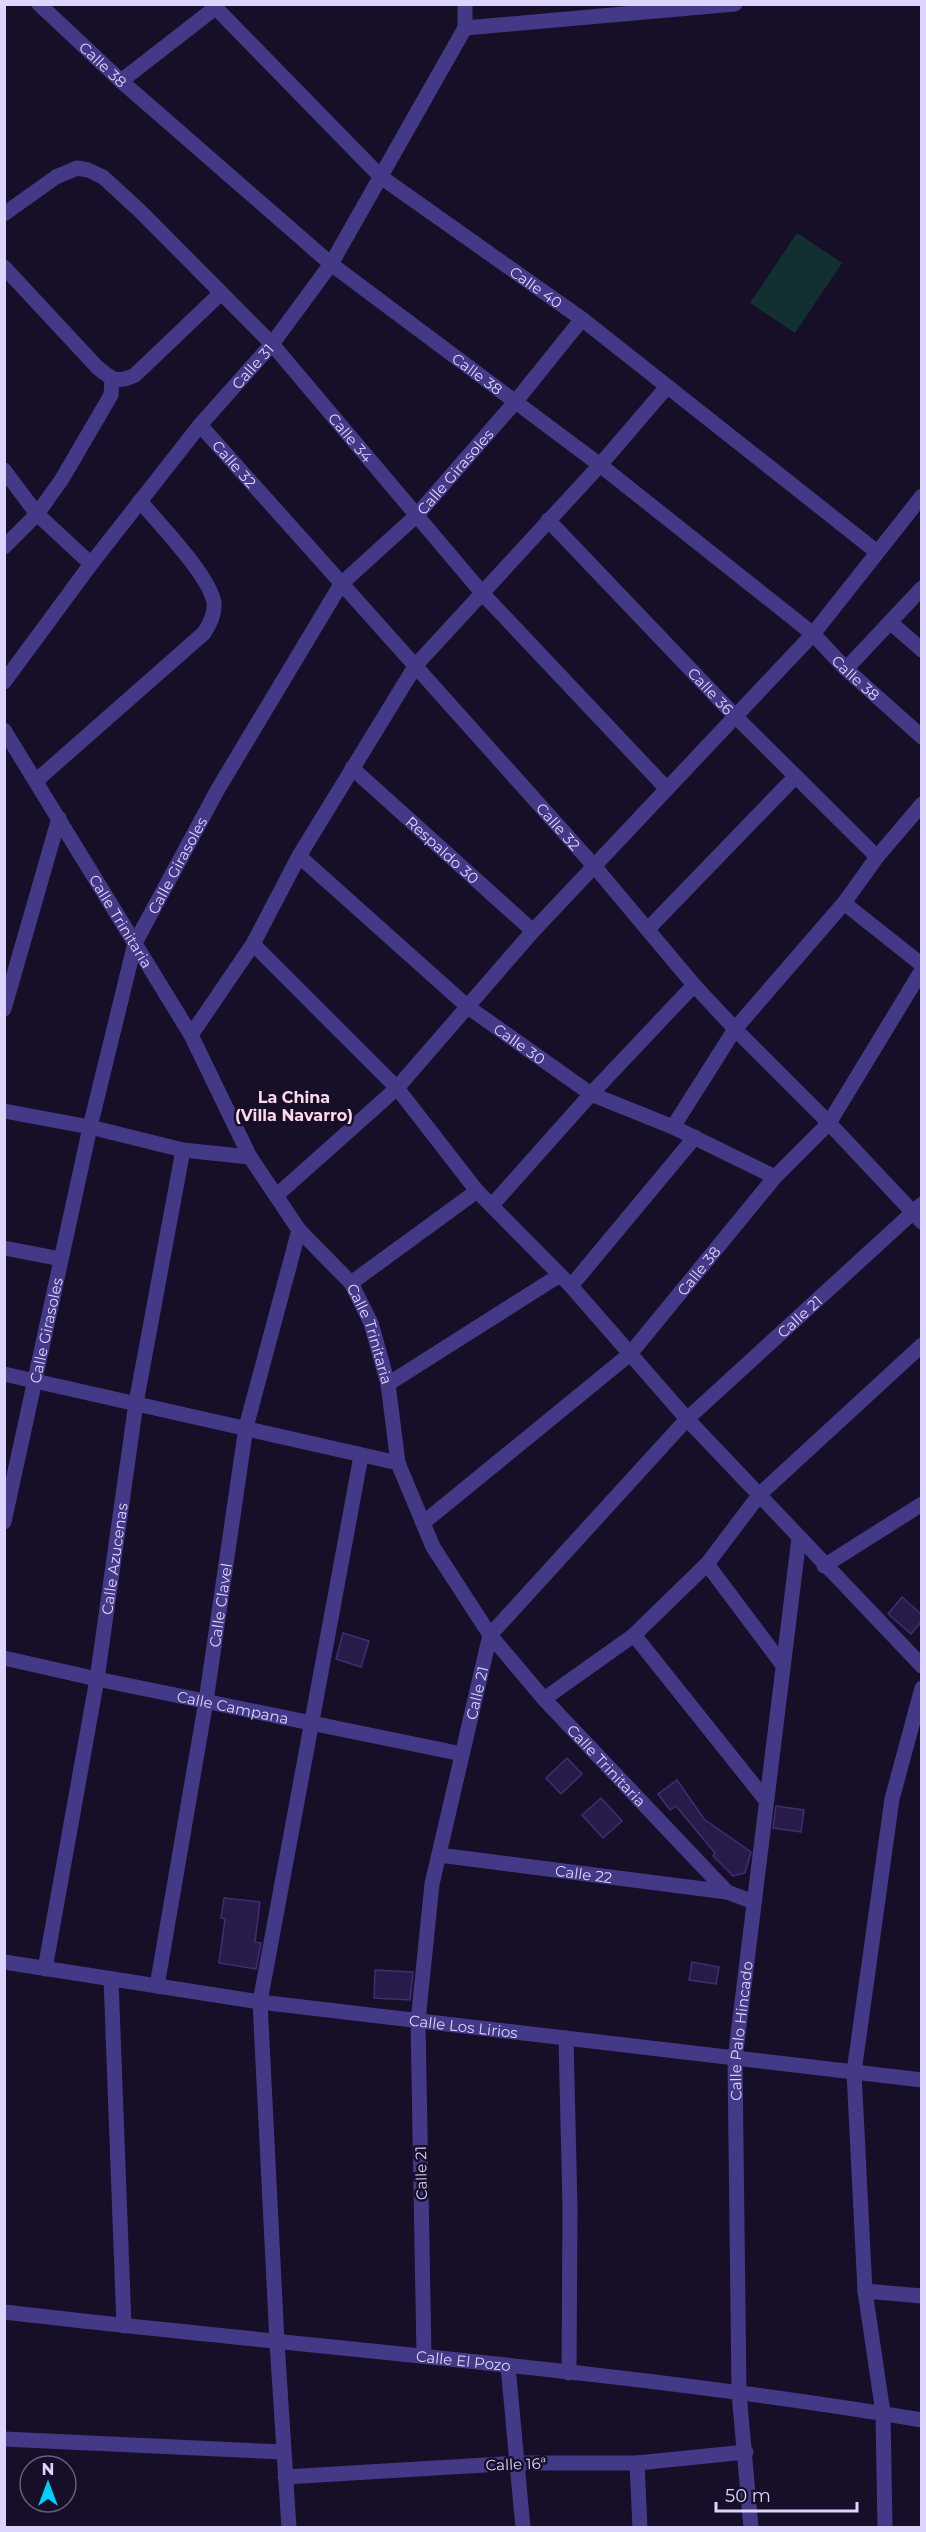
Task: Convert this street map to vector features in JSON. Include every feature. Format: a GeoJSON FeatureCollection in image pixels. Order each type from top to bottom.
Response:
{"type":"FeatureCollection","features":[{"type":"Feature","properties":{"kind":"street","name":"Calle 38"},"geometry":{"type":"LineString","coordinates":[[39,4],[121,81],[332,264],[600,465],[813,634],[846,669],[921,738]]}},
{"type":"Feature","properties":{"kind":"street"},"geometry":{"type":"LineString","coordinates":[[465,4],[465,28],[595,11],[735,4]]}},
{"type":"Feature","properties":{"kind":"street"},"geometry":{"type":"LineString","coordinates":[[121,81],[214,6]]}},
{"type":"Feature","properties":{"kind":"street","name":"Calle 40"},"geometry":{"type":"LineString","coordinates":[[214,6],[381,177],[582,320],[877,552]]}},
{"type":"Feature","properties":{"kind":"street","name":"Calle 31"},"geometry":{"type":"LineString","coordinates":[[4,682],[140,501],[200,425],[272,344],[332,264],[465,28]]}},
{"type":"Feature","properties":{"kind":"street","name":"Calle 34"},"geometry":{"type":"LineString","coordinates":[[4,214],[56,177],[77,168],[88,170],[102,177],[140,211],[272,344],[483,594],[667,789]]}},
{"type":"Feature","properties":{"kind":"street"},"geometry":{"type":"LineString","coordinates":[[4,267],[97,367],[112,380],[123,381],[135,375],[221,293]]}},
{"type":"Feature","properties":{"kind":"street","name":"Calle Girasoles"},"geometry":{"type":"LineString","coordinates":[[4,1522],[8,1485],[35,1380],[90,1127],[135,943],[218,789],[341,584],[416,516],[516,401],[582,320]]}},
{"type":"Feature","properties":{"kind":"street"},"geometry":{"type":"LineString","coordinates":[[4,547],[37,514],[62,479],[111,395],[112,380]]}},
{"type":"Feature","properties":{"kind":"street"},"geometry":{"type":"LineString","coordinates":[[191,1035],[254,945],[299,856],[416,665],[600,465],[666,388]]}},
{"type":"Feature","properties":{"kind":"street","name":"Calle 32"},"geometry":{"type":"LineString","coordinates":[[200,425],[595,867],[694,985],[918,1213]]}},
{"type":"Feature","properties":{"kind":"street"},"geometry":{"type":"LineString","coordinates":[[4,471],[37,514],[91,564]]}},
{"type":"Feature","properties":{"kind":"street"},"geometry":{"type":"LineString","coordinates":[[277,1195],[397,1088],[533,931],[813,634],[921,496]]}},
{"type":"Feature","properties":{"kind":"street"},"geometry":{"type":"LineString","coordinates":[[37,780],[195,641],[212,621],[214,603],[200,573],[140,501]]}},
{"type":"Feature","properties":{"kind":"street","name":"Calle 36"},"geometry":{"type":"LineString","coordinates":[[548,520],[736,717],[877,857]]}},
{"type":"Feature","properties":{"kind":"street"},"geometry":{"type":"LineString","coordinates":[[846,669],[921,588]]}},
{"type":"Feature","properties":{"kind":"street"},"geometry":{"type":"LineString","coordinates":[[890,622],[921,650]]}},
{"type":"Feature","properties":{"kind":"street","name":"Calle Trinitaria"},"geometry":{"type":"LineString","coordinates":[[4,730],[37,780],[191,1035],[250,1157],[299,1230],[351,1283],[371,1323],[388,1384],[398,1463],[433,1547],[490,1635],[544,1699],[727,1892],[754,1902]]}},
{"type":"Feature","properties":{"kind":"street","name":"Respaldo 30"},"geometry":{"type":"LineString","coordinates":[[352,768],[533,931]]}},
{"type":"Feature","properties":{"kind":"street"},"geometry":{"type":"LineString","coordinates":[[648,929],[795,777]]}},
{"type":"Feature","properties":{"kind":"street"},"geometry":{"type":"LineString","coordinates":[[674,1127],[735,1029],[844,903],[877,857],[921,804]]}},
{"type":"Feature","properties":{"kind":"street"},"geometry":{"type":"LineString","coordinates":[[4,1009],[59,818]]}},
{"type":"Feature","properties":{"kind":"street","name":"Calle 30"},"geometry":{"type":"LineString","coordinates":[[299,856],[468,1007],[591,1094],[674,1127],[775,1177]]}},
{"type":"Feature","properties":{"kind":"street"},"geometry":{"type":"LineString","coordinates":[[844,903],[921,965]]}},
{"type":"Feature","properties":{"kind":"street"},"geometry":{"type":"LineString","coordinates":[[254,945],[397,1088],[477,1191],[493,1204],[566,1280],[687,1419],[921,1666]]}},
{"type":"Feature","properties":{"kind":"street","name":"Calle 38"},"geometry":{"type":"LineString","coordinates":[[423,1523],[630,1354],[775,1177],[829,1123],[921,970]]}},
{"type":"Feature","properties":{"kind":"street"},"geometry":{"type":"LineString","coordinates":[[493,1204],[591,1094],[694,985]]}},
{"type":"Feature","properties":{"kind":"street"},"geometry":{"type":"LineString","coordinates":[[4,1111],[90,1127],[183,1150],[250,1157]]}},
{"type":"Feature","properties":{"kind":"street"},"geometry":{"type":"LineString","coordinates":[[388,1384],[566,1280],[695,1137]]}},
{"type":"Feature","properties":{"kind":"street","name":"Calle Azucenas"},"geometry":{"type":"LineString","coordinates":[[45,1969],[97,1679],[136,1402],[183,1150]]}},
{"type":"Feature","properties":{"kind":"street"},"geometry":{"type":"LineString","coordinates":[[351,1283],[477,1191]]}},
{"type":"Feature","properties":{"kind":"street","name":"Calle 21"},"geometry":{"type":"LineString","coordinates":[[424,2356],[418,2021],[432,1884],[490,1635],[687,1419],[918,1213]]}},
{"type":"Feature","properties":{"kind":"street","name":"Calle Clavel"},"geometry":{"type":"LineString","coordinates":[[157,1986],[206,1701],[246,1427],[299,1230]]}},
{"type":"Feature","properties":{"kind":"street"},"geometry":{"type":"LineString","coordinates":[[4,1248],[61,1259]]}},
{"type":"Feature","properties":{"kind":"street"},"geometry":{"type":"LineString","coordinates":[[544,1699],[634,1635],[707,1564],[760,1494],[921,1345]]}},
{"type":"Feature","properties":{"kind":"street"},"geometry":{"type":"LineString","coordinates":[[4,1374],[398,1463]]}},
{"type":"Feature","properties":{"kind":"street"},"geometry":{"type":"LineString","coordinates":[[289,2528],[260,2002],[361,1456]]}},
{"type":"Feature","properties":{"kind":"street"},"geometry":{"type":"LineString","coordinates":[[824,1566],[921,1504]]}},
{"type":"Feature","properties":{"kind":"street","name":"Calle Palo Hincado"},"geometry":{"type":"LineString","coordinates":[[751,2528],[739,2393],[735,2059],[765,1799],[799,1538]]}},
{"type":"Feature","properties":{"kind":"street"},"geometry":{"type":"LineString","coordinates":[[707,1564],[782,1664]]}},
{"type":"Feature","properties":{"kind":"street"},"geometry":{"type":"LineString","coordinates":[[634,1635],[765,1799]]}},
{"type":"Feature","properties":{"kind":"street","name":"Calle Campana"},"geometry":{"type":"LineString","coordinates":[[4,1658],[462,1754]]}},
{"type":"Feature","properties":{"kind":"street"},"geometry":{"type":"LineString","coordinates":[[885,2528],[884,2413],[865,2291],[854,2072],[892,1799],[921,1688]]}},
{"type":"Feature","properties":{"kind":"street","name":"Calle 22"},"geometry":{"type":"LineString","coordinates":[[439,1855],[727,1892]]}},
{"type":"Feature","properties":{"kind":"street","name":"Calle Los Lirios"},"geometry":{"type":"LineString","coordinates":[[4,1962],[260,2002],[921,2080]]}},
{"type":"Feature","properties":{"kind":"street"},"geometry":{"type":"LineString","coordinates":[[111,1979],[124,2326]]}},
{"type":"Feature","properties":{"kind":"street"},"geometry":{"type":"LineString","coordinates":[[566,2038],[570,2208],[569,2373]]}},
{"type":"Feature","properties":{"kind":"street"},"geometry":{"type":"LineString","coordinates":[[865,2291],[921,2296]]}},
{"type":"Feature","properties":{"kind":"street","name":"Calle El Pozo"},"geometry":{"type":"LineString","coordinates":[[4,2312],[424,2356],[739,2393],[921,2420]]}},
{"type":"Feature","properties":{"kind":"street"},"geometry":{"type":"LineString","coordinates":[[508,2366],[523,2528]]}},
{"type":"Feature","properties":{"kind":"street"},"geometry":{"type":"LineString","coordinates":[[4,2439],[284,2452]]}},
{"type":"Feature","properties":{"kind":"street","name":"Calle 16ª"},"geometry":{"type":"LineString","coordinates":[[285,2477],[518,2463],[637,2463],[746,2452]]}},
{"type":"Feature","properties":{"kind":"street"},"geometry":{"type":"LineString","coordinates":[[637,2463],[640,2528]]}},
{"type":"Feature","properties":{"kind":"green space"},"geometry":{"type":"Polygon","coordinates":[[[797,233],[842,263],[795,333],[750,303],[797,233]]]}},
{"type":"Feature","properties":{"kind":"building"},"geometry":{"type":"Polygon","coordinates":[[[902,1597],[921,1614],[921,1622],[911,1634],[888,1614],[902,1597]]]}},
{"type":"Feature","properties":{"kind":"building"},"geometry":{"type":"Polygon","coordinates":[[[343,1633],[369,1641],[361,1667],[336,1659],[343,1633]]]}},
{"type":"Feature","properties":{"kind":"building"},"geometry":{"type":"Polygon","coordinates":[[[567,1758],[582,1774],[561,1794],[546,1778],[567,1758]]]}},
{"type":"Feature","properties":{"kind":"building"},"geometry":{"type":"Polygon","coordinates":[[[677,1780],[704,1819],[751,1852],[745,1873],[733,1876],[713,1856],[715,1853],[676,1806],[670,1810],[658,1794],[677,1780]]]}},
{"type":"Feature","properties":{"kind":"building"},"geometry":{"type":"Polygon","coordinates":[[[601,1798],[622,1821],[603,1838],[582,1815],[601,1798]]]}},
{"type":"Feature","properties":{"kind":"building"},"geometry":{"type":"Polygon","coordinates":[[[776,1806],[804,1810],[801,1832],[773,1828],[776,1806]]]}},
{"type":"Feature","properties":{"kind":"building"},"geometry":{"type":"Polygon","coordinates":[[[224,1898],[260,1902],[255,1942],[261,1943],[256,1969],[219,1963],[225,1919],[221,1918],[224,1898]]]}},
{"type":"Feature","properties":{"kind":"building"},"geometry":{"type":"Polygon","coordinates":[[[692,1962],[719,1967],[716,1984],[689,1980],[692,1962]]]}},
{"type":"Feature","properties":{"kind":"building"},"geometry":{"type":"Polygon","coordinates":[[[375,1970],[413,1972],[410,2000],[374,1998],[375,1970]]]}},
{"type":"Feature","properties":{"kind":"district","name":"La China (Villa Navarro)"},"geometry":{"type":"Point","coordinates":[294,1106]}}]}
